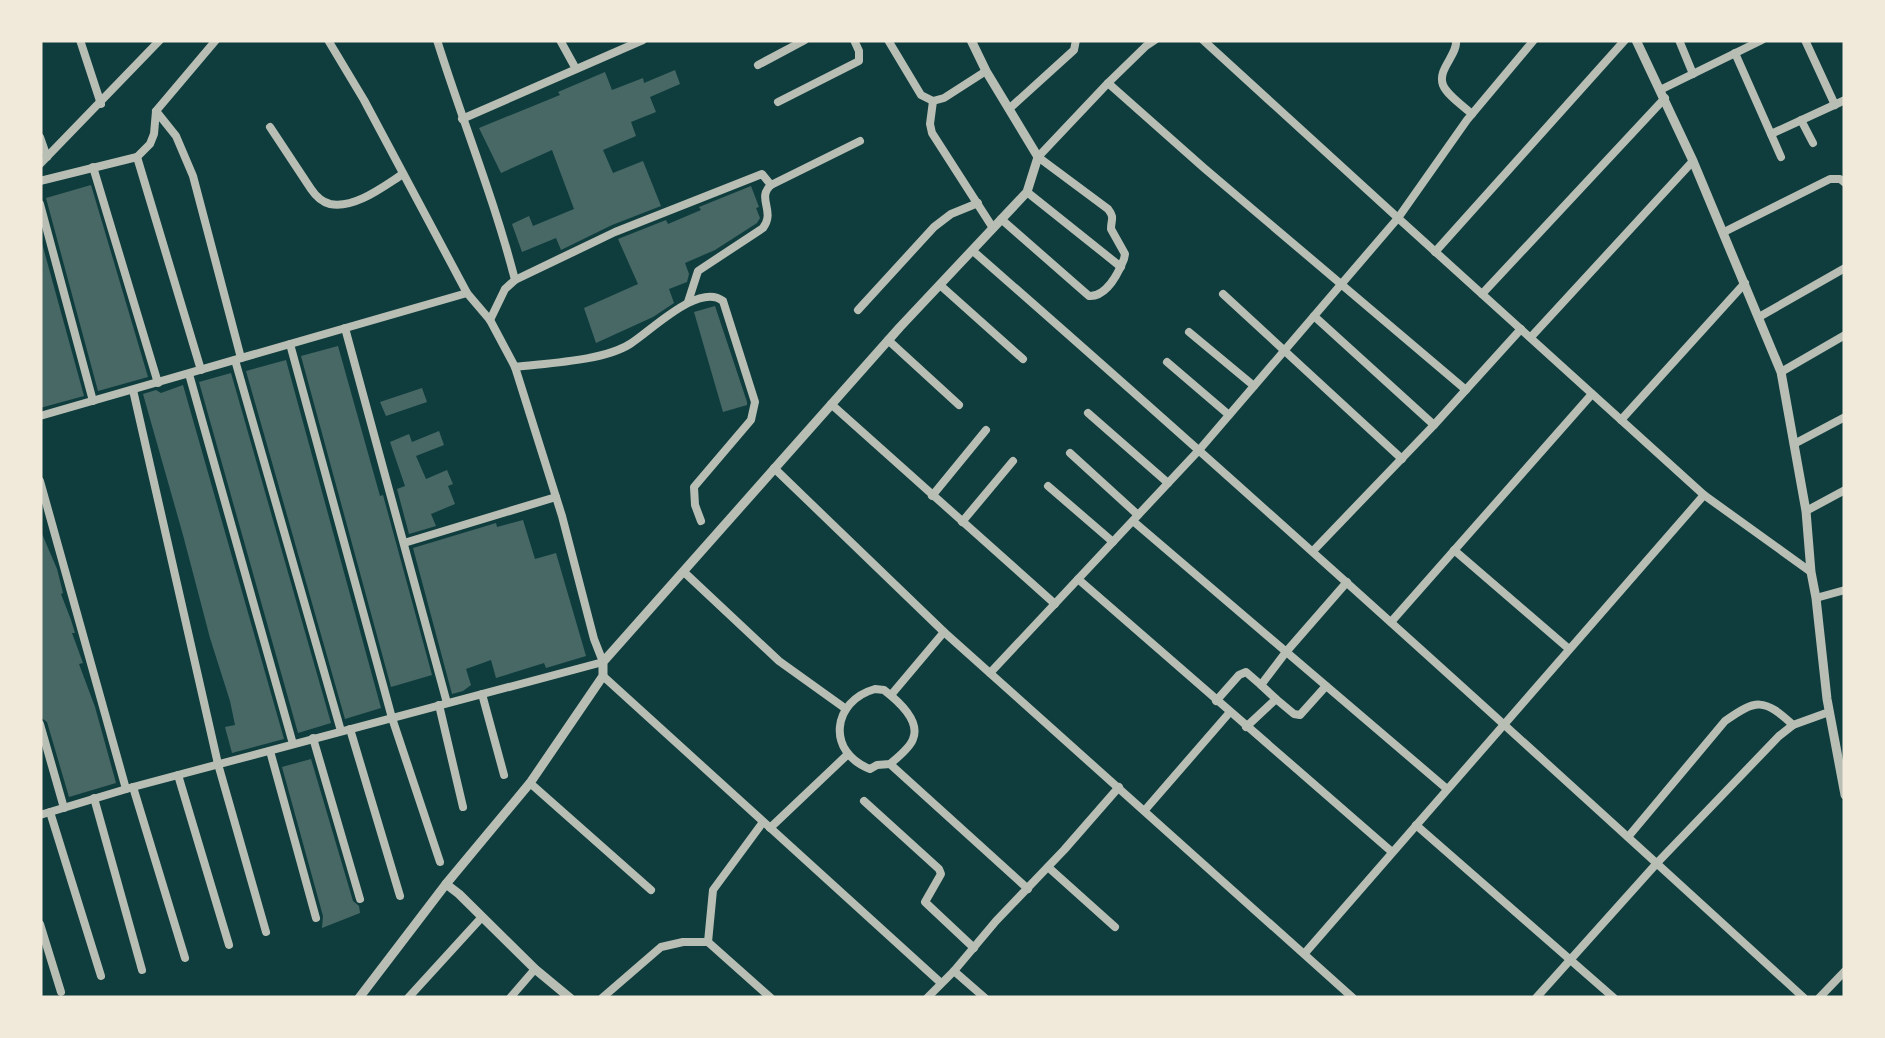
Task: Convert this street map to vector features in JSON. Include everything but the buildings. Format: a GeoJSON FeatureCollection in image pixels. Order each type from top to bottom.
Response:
{"type":"FeatureCollection","features":[{"type":"Feature","properties":{"kind":"street"},"geometry":{"type":"LineString","coordinates":[[80,40],[101,104]]}},
{"type":"Feature","properties":{"kind":"street"},"geometry":{"type":"LineString","coordinates":[[44,160],[160,40]]}},
{"type":"Feature","properties":{"kind":"street"},"geometry":{"type":"LineString","coordinates":[[40,181],[137,156],[150,144],[156,111],[216,40]]}},
{"type":"Feature","properties":{"kind":"street"},"geometry":{"type":"LineString","coordinates":[[328,40],[467,293],[490,320],[515,367],[556,497],[603,676],[530,783],[359,998]]}},
{"type":"Feature","properties":{"kind":"street"},"geometry":{"type":"LineString","coordinates":[[437,40],[500,221],[515,280]]}},
{"type":"Feature","properties":{"kind":"street"},"geometry":{"type":"LineString","coordinates":[[560,40],[576,69]]}},
{"type":"Feature","properties":{"kind":"street"},"geometry":{"type":"LineString","coordinates":[[462,119],[644,40]]}},
{"type":"Feature","properties":{"kind":"street"},"geometry":{"type":"LineString","coordinates":[[758,65],[805,40]]}},
{"type":"Feature","properties":{"kind":"street"},"geometry":{"type":"LineString","coordinates":[[778,102],[859,61],[854,40]]}},
{"type":"Feature","properties":{"kind":"street"},"geometry":{"type":"LineString","coordinates":[[888,40],[921,95],[933,101],[986,71]]}},
{"type":"Feature","properties":{"kind":"street"},"geometry":{"type":"LineString","coordinates":[[933,101],[932,133],[978,204],[997,224],[1089,296],[1102,294],[1125,254],[1111,229],[1114,218],[1108,208],[1038,158],[971,40]]}},
{"type":"Feature","properties":{"kind":"street"},"geometry":{"type":"LineString","coordinates":[[1010,108],[1074,50],[1076,40]]}},
{"type":"Feature","properties":{"kind":"street"},"geometry":{"type":"LineString","coordinates":[[40,815],[602,662],[888,340],[1027,192],[1038,158],[1108,83],[1155,40]]}},
{"type":"Feature","properties":{"kind":"street"},"geometry":{"type":"LineString","coordinates":[[1203,40],[1704,495],[1811,572]]}},
{"type":"Feature","properties":{"kind":"street"},"geometry":{"type":"LineString","coordinates":[[1456,40],[1457,48],[1443,72],[1442,84],[1472,114]]}},
{"type":"Feature","properties":{"kind":"street"},"geometry":{"type":"LineString","coordinates":[[990,673],[1200,449],[1342,286],[1398,218],[1472,114],[1534,40]]}},
{"type":"Feature","properties":{"kind":"street"},"geometry":{"type":"LineString","coordinates":[[1436,252],[1625,40]]}},
{"type":"Feature","properties":{"kind":"street"},"geometry":{"type":"LineString","coordinates":[[1636,40],[1693,161],[1781,372],[1806,511],[1829,712],[1845,795]]}},
{"type":"Feature","properties":{"kind":"street"},"geometry":{"type":"LineString","coordinates":[[1678,40],[1693,74]]}},
{"type":"Feature","properties":{"kind":"street"},"geometry":{"type":"LineString","coordinates":[[1482,294],[1662,94],[1750,43],[1762,40]]}},
{"type":"Feature","properties":{"kind":"street"},"geometry":{"type":"LineString","coordinates":[[1771,134],[1840,103],[1805,40]]}},
{"type":"Feature","properties":{"kind":"street"},"geometry":{"type":"LineString","coordinates":[[1735,53],[1782,157]]}},
{"type":"Feature","properties":{"kind":"street"},"geometry":{"type":"LineString","coordinates":[[1108,83],[1466,390]]}},
{"type":"Feature","properties":{"kind":"street"},"geometry":{"type":"LineString","coordinates":[[156,111],[176,136],[193,176],[238,359],[345,730],[400,896]]}},
{"type":"Feature","properties":{"kind":"street"},"geometry":{"type":"LineString","coordinates":[[1801,120],[1812,144]]}},
{"type":"Feature","properties":{"kind":"street"},"geometry":{"type":"LineString","coordinates":[[270,127],[318,198],[330,204],[371,194],[404,174]]}},
{"type":"Feature","properties":{"kind":"street"},"geometry":{"type":"LineString","coordinates":[[40,137],[44,160]]}},
{"type":"Feature","properties":{"kind":"street"},"geometry":{"type":"LineString","coordinates":[[688,302],[698,271],[763,228],[769,216],[764,195],[771,184],[860,141]]}},
{"type":"Feature","properties":{"kind":"street"},"geometry":{"type":"LineString","coordinates":[[137,156],[201,370]]}},
{"type":"Feature","properties":{"kind":"street"},"geometry":{"type":"LineString","coordinates":[[1531,336],[1693,161]]}},
{"type":"Feature","properties":{"kind":"street"},"geometry":{"type":"LineString","coordinates":[[93,167],[158,382]]}},
{"type":"Feature","properties":{"kind":"street"},"geometry":{"type":"LineString","coordinates":[[490,320],[505,289],[515,280],[615,232],[762,174],[771,184]]}},
{"type":"Feature","properties":{"kind":"street"},"geometry":{"type":"LineString","coordinates":[[1724,232],[1830,179],[1845,183]]}},
{"type":"Feature","properties":{"kind":"street"},"geometry":{"type":"LineString","coordinates":[[1027,192],[1121,266]]}},
{"type":"Feature","properties":{"kind":"street"},"geometry":{"type":"LineString","coordinates":[[40,204],[94,401]]}},
{"type":"Feature","properties":{"kind":"street"},"geometry":{"type":"LineString","coordinates":[[858,310],[934,227],[950,214],[978,204]]}},
{"type":"Feature","properties":{"kind":"street"},"geometry":{"type":"LineString","coordinates":[[973,251],[1200,449],[1804,998]]}},
{"type":"Feature","properties":{"kind":"street"},"geometry":{"type":"LineString","coordinates":[[1758,316],[1845,268]]}},
{"type":"Feature","properties":{"kind":"street"},"geometry":{"type":"LineString","coordinates":[[1622,420],[1745,283]]}},
{"type":"Feature","properties":{"kind":"street"},"geometry":{"type":"LineString","coordinates":[[940,285],[1022,359]]}},
{"type":"Feature","properties":{"kind":"street"},"geometry":{"type":"LineString","coordinates":[[40,416],[467,293]]}},
{"type":"Feature","properties":{"kind":"street"},"geometry":{"type":"LineString","coordinates":[[1223,294],[1402,458]]}},
{"type":"Feature","properties":{"kind":"street"},"geometry":{"type":"LineString","coordinates":[[515,367],[611,354],[688,302],[718,296],[755,402],[751,420],[694,487],[701,521]]}},
{"type":"Feature","properties":{"kind":"street"},"geometry":{"type":"LineString","coordinates":[[1314,316],[1434,424]]}},
{"type":"Feature","properties":{"kind":"street"},"geometry":{"type":"LineString","coordinates":[[346,328],[404,544],[464,806]]}},
{"type":"Feature","properties":{"kind":"street"},"geometry":{"type":"LineString","coordinates":[[1313,551],[1521,329]]}},
{"type":"Feature","properties":{"kind":"street"},"geometry":{"type":"LineString","coordinates":[[1189,332],[1254,386]]}},
{"type":"Feature","properties":{"kind":"street"},"geometry":{"type":"LineString","coordinates":[[1781,372],[1845,334]]}},
{"type":"Feature","properties":{"kind":"street"},"geometry":{"type":"LineString","coordinates":[[888,340],[959,406]]}},
{"type":"Feature","properties":{"kind":"street"},"geometry":{"type":"LineString","coordinates":[[290,344],[392,718],[440,862]]}},
{"type":"Feature","properties":{"kind":"street"},"geometry":{"type":"LineString","coordinates":[[1166,362],[1230,414]]}},
{"type":"Feature","properties":{"kind":"street"},"geometry":{"type":"LineString","coordinates":[[188,374],[293,744]]}},
{"type":"Feature","properties":{"kind":"street"},"geometry":{"type":"LineString","coordinates":[[133,390],[218,764],[266,932]]}},
{"type":"Feature","properties":{"kind":"street"},"geometry":{"type":"LineString","coordinates":[[1391,622],[1592,394]]}},
{"type":"Feature","properties":{"kind":"street"},"geometry":{"type":"LineString","coordinates":[[831,404],[1055,604]]}},
{"type":"Feature","properties":{"kind":"street"},"geometry":{"type":"LineString","coordinates":[[1088,414],[1168,483]]}},
{"type":"Feature","properties":{"kind":"street"},"geometry":{"type":"LineString","coordinates":[[1794,444],[1845,417]]}},
{"type":"Feature","properties":{"kind":"street"},"geometry":{"type":"LineString","coordinates":[[932,496],[986,430]]}},
{"type":"Feature","properties":{"kind":"street"},"geometry":{"type":"LineString","coordinates":[[1070,453],[1136,518],[1286,652],[1447,789]]}},
{"type":"Feature","properties":{"kind":"street"},"geometry":{"type":"LineString","coordinates":[[962,522],[1013,461]]}},
{"type":"Feature","properties":{"kind":"street"},"geometry":{"type":"LineString","coordinates":[[774,468],[944,632],[1353,998]]}},
{"type":"Feature","properties":{"kind":"street"},"geometry":{"type":"LineString","coordinates":[[40,481],[129,788],[185,958]]}},
{"type":"Feature","properties":{"kind":"street"},"geometry":{"type":"LineString","coordinates":[[1048,486],[1112,542]]}},
{"type":"Feature","properties":{"kind":"street"},"geometry":{"type":"LineString","coordinates":[[1806,511],[1845,490]]}},
{"type":"Feature","properties":{"kind":"street"},"geometry":{"type":"LineString","coordinates":[[1304,953],[1704,495]]}},
{"type":"Feature","properties":{"kind":"street"},"geometry":{"type":"LineString","coordinates":[[404,544],[556,497]]}},
{"type":"Feature","properties":{"kind":"street"},"geometry":{"type":"LineString","coordinates":[[1454,550],[1569,650]]}},
{"type":"Feature","properties":{"kind":"street"},"geometry":{"type":"LineString","coordinates":[[684,572],[780,661],[846,709]]}},
{"type":"Feature","properties":{"kind":"street"},"geometry":{"type":"LineString","coordinates":[[1078,579],[1392,852]]}},
{"type":"Feature","properties":{"kind":"street"},"geometry":{"type":"LineString","coordinates":[[1261,685],[1347,582]]}},
{"type":"Feature","properties":{"kind":"street"},"geometry":{"type":"LineString","coordinates":[[1816,598],[1845,590]]}},
{"type":"Feature","properties":{"kind":"street"},"geometry":{"type":"LineString","coordinates":[[891,695],[944,632]]}},
{"type":"Feature","properties":{"kind":"street"},"geometry":{"type":"LineString","coordinates":[[1216,700],[1246,672],[1294,714],[1300,714],[1326,686]]}},
{"type":"Feature","properties":{"kind":"street"},"geometry":{"type":"LineString","coordinates":[[603,676],[941,983]]}},
{"type":"Feature","properties":{"kind":"street"},"geometry":{"type":"LineString","coordinates":[[884,690],[891,695],[906,710],[914,728],[913,739],[890,764],[870,770],[847,755],[840,732],[841,719],[851,701],[866,692],[884,690]]}},
{"type":"Feature","properties":{"kind":"street"},"geometry":{"type":"LineString","coordinates":[[482,694],[504,775]]}},
{"type":"Feature","properties":{"kind":"street"},"geometry":{"type":"LineString","coordinates":[[1246,727],[1276,699]]}},
{"type":"Feature","properties":{"kind":"street"},"geometry":{"type":"LineString","coordinates":[[1628,836],[1725,721],[1744,708],[1757,702],[1771,705],[1793,724]]}},
{"type":"Feature","properties":{"kind":"street"},"geometry":{"type":"LineString","coordinates":[[1145,810],[1230,712]]}},
{"type":"Feature","properties":{"kind":"street"},"geometry":{"type":"LineString","coordinates":[[1536,998],[1657,863],[1793,724],[1829,712]]}},
{"type":"Feature","properties":{"kind":"street"},"geometry":{"type":"LineString","coordinates":[[40,724],[64,808]]}},
{"type":"Feature","properties":{"kind":"street"},"geometry":{"type":"LineString","coordinates":[[313,738],[360,899]]}},
{"type":"Feature","properties":{"kind":"street"},"geometry":{"type":"LineString","coordinates":[[270,750],[316,918]]}},
{"type":"Feature","properties":{"kind":"street"},"geometry":{"type":"LineString","coordinates":[[708,942],[713,890],[766,825],[847,755]]}},
{"type":"Feature","properties":{"kind":"street"},"geometry":{"type":"LineString","coordinates":[[890,764],[1028,889]]}},
{"type":"Feature","properties":{"kind":"street"},"geometry":{"type":"LineString","coordinates":[[178,775],[229,945]]}},
{"type":"Feature","properties":{"kind":"street"},"geometry":{"type":"LineString","coordinates":[[530,783],[650,890]]}},
{"type":"Feature","properties":{"kind":"street"},"geometry":{"type":"LineString","coordinates":[[927,998],[1119,786]]}},
{"type":"Feature","properties":{"kind":"street"},"geometry":{"type":"LineString","coordinates":[[94,798],[142,970]]}},
{"type":"Feature","properties":{"kind":"street"},"geometry":{"type":"LineString","coordinates":[[864,802],[939,869],[941,874],[925,902],[974,948]]}},
{"type":"Feature","properties":{"kind":"street"},"geometry":{"type":"LineString","coordinates":[[50,812],[101,976]]}},
{"type":"Feature","properties":{"kind":"street"},"geometry":{"type":"LineString","coordinates":[[1416,825],[1614,998]]}},
{"type":"Feature","properties":{"kind":"street"},"geometry":{"type":"LineString","coordinates":[[1048,867],[1115,927]]}},
{"type":"Feature","properties":{"kind":"street"},"geometry":{"type":"LineString","coordinates":[[446,884],[570,998]]}},
{"type":"Feature","properties":{"kind":"street"},"geometry":{"type":"LineString","coordinates":[[408,998],[482,916]]}},
{"type":"Feature","properties":{"kind":"street"},"geometry":{"type":"LineString","coordinates":[[40,924],[61,992]]}},
{"type":"Feature","properties":{"kind":"street"},"geometry":{"type":"LineString","coordinates":[[602,998],[661,948],[683,942],[708,942],[772,998]]}},
{"type":"Feature","properties":{"kind":"street"},"geometry":{"type":"LineString","coordinates":[[510,998],[535,969]]}},
{"type":"Feature","properties":{"kind":"street"},"geometry":{"type":"LineString","coordinates":[[954,971],[984,998]]}},
{"type":"Feature","properties":{"kind":"street"},"geometry":{"type":"LineString","coordinates":[[1820,998],[1845,971]]}}]}
